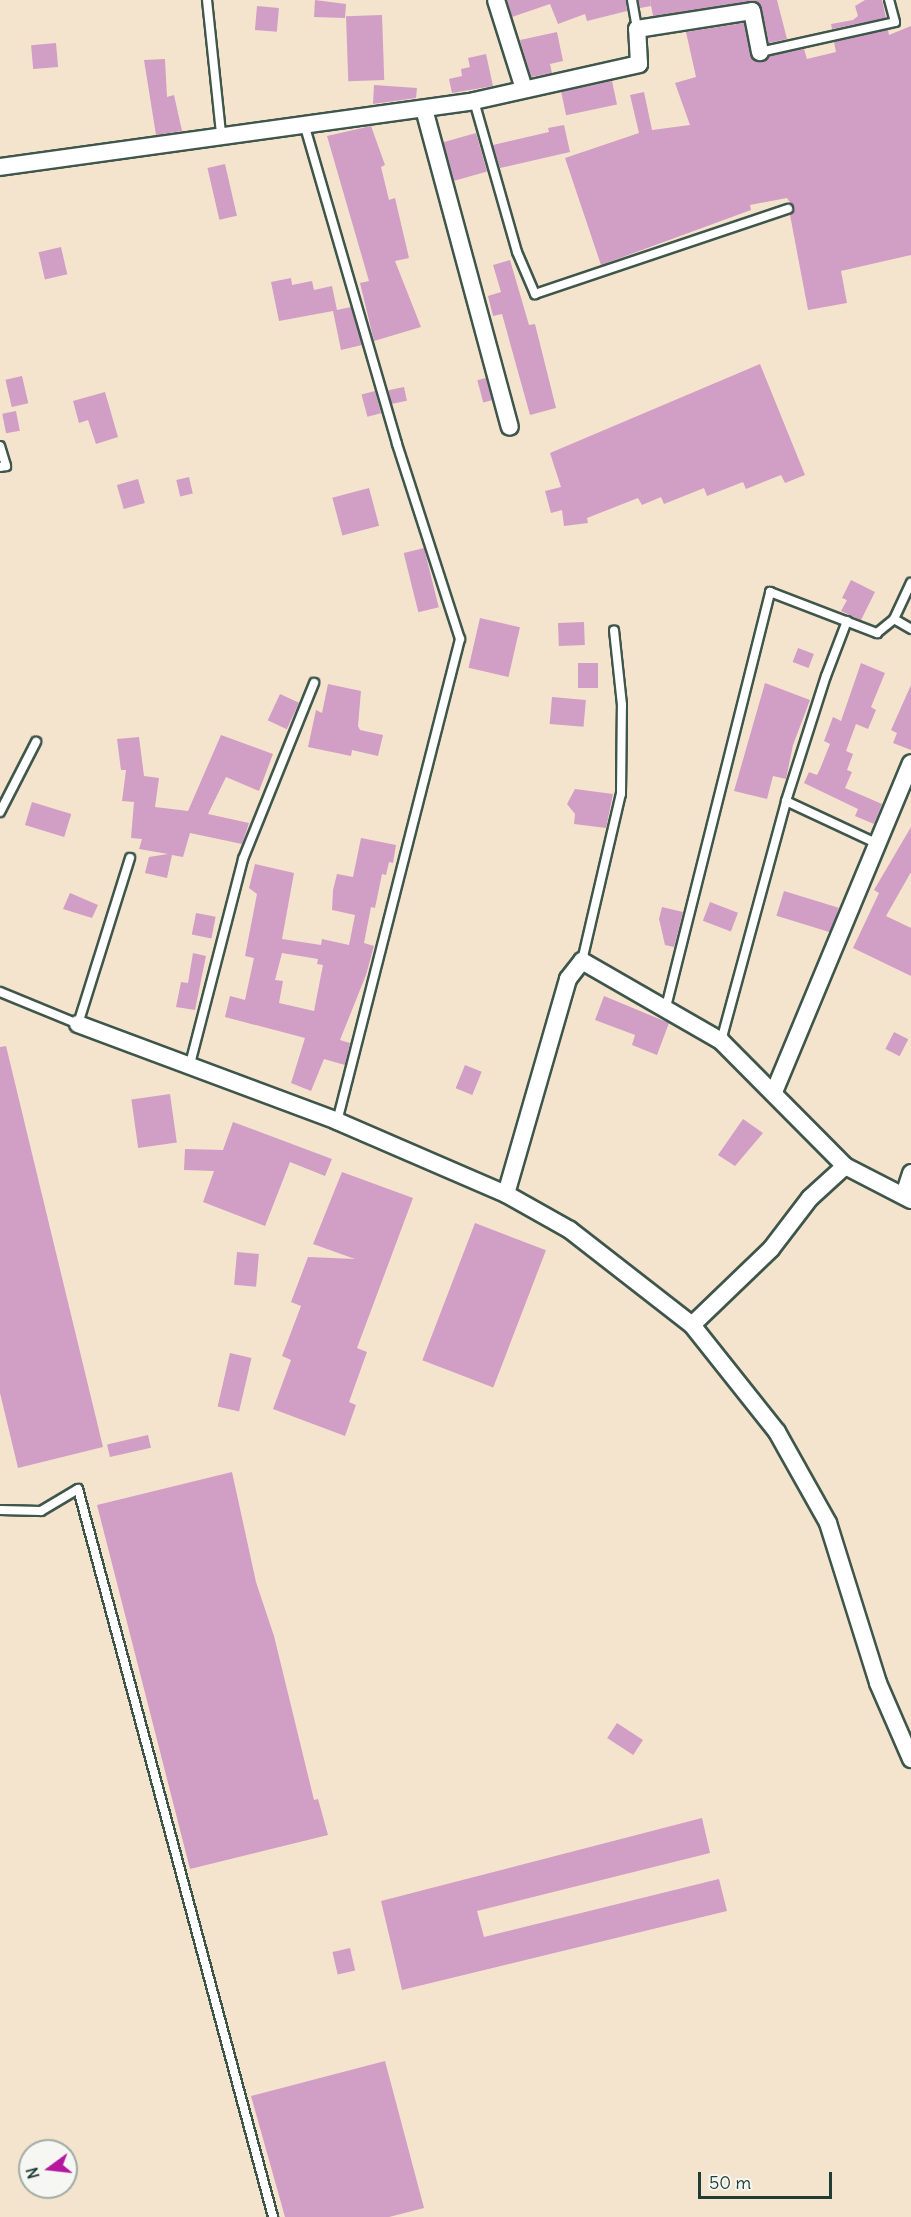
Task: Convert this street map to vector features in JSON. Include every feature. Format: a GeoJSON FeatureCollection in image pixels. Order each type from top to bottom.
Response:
{"type":"FeatureCollection","features":[{"type":"Feature","properties":{"kind":"street"},"geometry":{"type":"LineString","coordinates":[[495,0],[524,89]]}},
{"type":"Feature","properties":{"kind":"street"},"geometry":{"type":"LineString","coordinates":[[0,167],[221,134],[305,127],[474,101],[639,64],[637,29],[751,5],[760,52]]}},
{"type":"Feature","properties":{"kind":"street"},"geometry":{"type":"LineString","coordinates":[[424,109],[510,427]]}},
{"type":"Feature","properties":{"kind":"street"},"geometry":{"type":"LineString","coordinates":[[774,1092],[911,763]]}},
{"type":"Feature","properties":{"kind":"street"},"geometry":{"type":"LineString","coordinates":[[506,1194],[567,979],[582,961],[666,1007],[721,1041],[845,1166],[907,1197],[911,1173]]}},
{"type":"Feature","properties":{"kind":"street"},"geometry":{"type":"LineString","coordinates":[[78,1024],[189,1068],[337,1121],[506,1194],[596,1249],[692,1325],[777,1432],[828,1523],[878,1683],[911,1759]]}},
{"type":"Feature","properties":{"kind":"street"},"geometry":{"type":"LineString","coordinates":[[692,1325],[771,1249],[810,1198],[845,1166]]}},
{"type":"Feature","properties":{"kind":"lane"},"geometry":{"type":"LineString","coordinates":[[207,0],[221,134]]}},
{"type":"Feature","properties":{"kind":"lane"},"geometry":{"type":"LineString","coordinates":[[632,0],[637,29]]}},
{"type":"Feature","properties":{"kind":"lane"},"geometry":{"type":"LineString","coordinates":[[760,52],[895,22],[889,0]]}},
{"type":"Feature","properties":{"kind":"lane"},"geometry":{"type":"LineString","coordinates":[[474,101],[517,252],[535,294],[788,209]]}},
{"type":"Feature","properties":{"kind":"lane"},"geometry":{"type":"LineString","coordinates":[[305,127],[397,444],[460,639],[337,1121]]}},
{"type":"Feature","properties":{"kind":"lane"},"geometry":{"type":"LineString","coordinates":[[0,446],[6,466],[0,467]]}},
{"type":"Feature","properties":{"kind":"lane"},"geometry":{"type":"LineString","coordinates":[[666,1007],[770,592],[877,633],[894,619],[911,583]]}},
{"type":"Feature","properties":{"kind":"lane"},"geometry":{"type":"LineString","coordinates":[[894,619],[911,629]]}},
{"type":"Feature","properties":{"kind":"lane"},"geometry":{"type":"LineString","coordinates":[[721,1041],[786,801],[826,676],[848,621]]}},
{"type":"Feature","properties":{"kind":"lane"},"geometry":{"type":"LineString","coordinates":[[582,961],[621,794],[622,705],[614,630]]}},
{"type":"Feature","properties":{"kind":"lane"},"geometry":{"type":"LineString","coordinates":[[189,1068],[243,859],[314,683]]}},
{"type":"Feature","properties":{"kind":"lane"},"geometry":{"type":"LineString","coordinates":[[0,812],[36,742]]}},
{"type":"Feature","properties":{"kind":"lane"},"geometry":{"type":"LineString","coordinates":[[786,801],[878,844]]}},
{"type":"Feature","properties":{"kind":"lane"},"geometry":{"type":"LineString","coordinates":[[0,992],[78,1024],[130,858]]}},
{"type":"Feature","properties":{"kind":"lane"},"geometry":{"type":"LineString","coordinates":[[0,1510],[41,1511],[78,1489],[273,2217]]}},
{"type":"Feature","properties":{"kind":"building"},"geometry":{"type":"Polygon","coordinates":[[[315,0],[346,4],[345,18],[314,17],[315,0]]]}},
{"type":"Feature","properties":{"kind":"building"},"geometry":{"type":"Polygon","coordinates":[[[507,0],[626,0],[627,11],[587,21],[585,14],[558,24],[550,4],[512,17],[507,0]]]}},
{"type":"Feature","properties":{"kind":"building"},"geometry":{"type":"Polygon","coordinates":[[[638,0],[650,0],[651,6],[640,8],[638,0]]]}},
{"type":"Feature","properties":{"kind":"building"},"geometry":{"type":"Polygon","coordinates":[[[650,0],[777,0],[787,39],[769,43],[762,9],[755,1],[653,16],[650,0]]]}},
{"type":"Feature","properties":{"kind":"building"},"geometry":{"type":"Polygon","coordinates":[[[865,0],[882,0],[886,18],[832,29],[831,24],[853,20],[858,16],[855,6],[865,0]]]}},
{"type":"Feature","properties":{"kind":"building"},"geometry":{"type":"Polygon","coordinates":[[[257,6],[279,8],[277,32],[255,30],[257,6]]]}},
{"type":"Feature","properties":{"kind":"building"},"geometry":{"type":"Polygon","coordinates":[[[382,15],[384,80],[348,81],[346,16],[382,15]]]}},
{"type":"Feature","properties":{"kind":"building"},"geometry":{"type":"Polygon","coordinates":[[[744,23],[750,55],[761,62],[769,56],[804,49],[807,59],[836,52],[834,42],[888,30],[889,35],[911,26],[911,255],[841,271],[847,303],[808,310],[790,215],[794,208],[787,198],[750,205],[751,210],[601,265],[565,158],[639,133],[630,95],[644,92],[652,130],[690,125],[675,83],[696,77],[686,32],[744,23]]]}},
{"type":"Feature","properties":{"kind":"building"},"geometry":{"type":"Polygon","coordinates":[[[557,32],[563,61],[550,64],[552,73],[531,77],[520,40],[557,32]]]}},
{"type":"Feature","properties":{"kind":"building"},"geometry":{"type":"Polygon","coordinates":[[[56,43],[58,67],[33,69],[31,45],[56,43]]]}},
{"type":"Feature","properties":{"kind":"building"},"geometry":{"type":"Polygon","coordinates":[[[486,54],[493,86],[452,93],[449,79],[462,76],[461,69],[470,67],[468,58],[486,54]]]}},
{"type":"Feature","properties":{"kind":"building"},"geometry":{"type":"Polygon","coordinates":[[[165,59],[167,97],[174,95],[182,131],[156,135],[144,60],[165,59]]]}},
{"type":"Feature","properties":{"kind":"building"},"geometry":{"type":"Polygon","coordinates":[[[612,81],[617,104],[566,115],[561,92],[612,81]]]}},
{"type":"Feature","properties":{"kind":"building"},"geometry":{"type":"Polygon","coordinates":[[[374,85],[417,88],[416,98],[373,104],[374,85]]]}},
{"type":"Feature","properties":{"kind":"building"},"geometry":{"type":"Polygon","coordinates":[[[564,125],[570,152],[500,168],[493,145],[549,132],[548,128],[564,125]]]}},
{"type":"Feature","properties":{"kind":"building"},"geometry":{"type":"Polygon","coordinates":[[[371,126],[385,165],[381,167],[389,200],[395,198],[409,258],[395,261],[421,327],[374,341],[360,283],[369,281],[327,136],[371,126]]]}},
{"type":"Feature","properties":{"kind":"building"},"geometry":{"type":"Polygon","coordinates":[[[476,133],[487,171],[454,181],[443,142],[476,133]]]}},
{"type":"Feature","properties":{"kind":"building"},"geometry":{"type":"Polygon","coordinates":[[[225,164],[237,216],[219,220],[207,168],[225,164]]]}},
{"type":"Feature","properties":{"kind":"building"},"geometry":{"type":"Polygon","coordinates":[[[61,247],[67,274],[45,279],[39,252],[61,247]]]}},
{"type":"Feature","properties":{"kind":"building"},"geometry":{"type":"Polygon","coordinates":[[[510,260],[529,325],[535,324],[556,408],[530,415],[502,314],[493,316],[488,296],[501,292],[493,265],[510,260]]]}},
{"type":"Feature","properties":{"kind":"building"},"geometry":{"type":"Polygon","coordinates":[[[291,278],[292,285],[312,281],[314,290],[332,286],[337,310],[351,307],[362,345],[341,350],[333,311],[279,321],[271,282],[291,278]]]}},
{"type":"Feature","properties":{"kind":"building"},"geometry":{"type":"Polygon","coordinates":[[[760,364],[805,475],[785,483],[781,475],[746,489],[743,482],[707,496],[704,488],[664,504],[661,497],[642,505],[638,498],[587,518],[588,523],[564,526],[562,510],[551,513],[545,491],[561,487],[550,453],[760,364]]]}},
{"type":"Feature","properties":{"kind":"building"},"geometry":{"type":"Polygon","coordinates":[[[22,376],[28,403],[12,407],[5,380],[22,376]]]}},
{"type":"Feature","properties":{"kind":"building"},"geometry":{"type":"Polygon","coordinates":[[[486,378],[492,400],[483,403],[477,380],[486,378]]]}},
{"type":"Feature","properties":{"kind":"building"},"geometry":{"type":"Polygon","coordinates":[[[404,387],[407,401],[391,404],[388,390],[404,387]]]}},
{"type":"Feature","properties":{"kind":"building"},"geometry":{"type":"Polygon","coordinates":[[[375,391],[381,413],[367,417],[361,395],[375,391]]]}},
{"type":"Feature","properties":{"kind":"building"},"geometry":{"type":"Polygon","coordinates":[[[105,392],[118,437],[96,444],[88,420],[79,423],[73,401],[105,392]]]}},
{"type":"Feature","properties":{"kind":"building"},"geometry":{"type":"Polygon","coordinates":[[[16,411],[20,431],[6,433],[2,414],[16,411]]]}},
{"type":"Feature","properties":{"kind":"building"},"geometry":{"type":"Polygon","coordinates":[[[189,477],[193,494],[180,496],[176,480],[189,477]]]}},
{"type":"Feature","properties":{"kind":"building"},"geometry":{"type":"Polygon","coordinates":[[[138,479],[145,503],[124,509],[117,485],[138,479]]]}},
{"type":"Feature","properties":{"kind":"building"},"geometry":{"type":"Polygon","coordinates":[[[369,488],[379,526],[342,536],[332,498],[369,488]]]}},
{"type":"Feature","properties":{"kind":"building"},"geometry":{"type":"Polygon","coordinates":[[[424,548],[439,607],[418,612],[404,553],[424,548]]]}},
{"type":"Feature","properties":{"kind":"building"},"geometry":{"type":"Polygon","coordinates":[[[851,580],[875,592],[861,620],[841,611],[847,600],[842,598],[851,580]]]}},
{"type":"Feature","properties":{"kind":"building"},"geometry":{"type":"Polygon","coordinates":[[[480,618],[520,627],[508,677],[469,668],[480,618]]]}},
{"type":"Feature","properties":{"kind":"building"},"geometry":{"type":"Polygon","coordinates":[[[584,622],[585,645],[559,646],[558,623],[584,622]]]}},
{"type":"Feature","properties":{"kind":"building"},"geometry":{"type":"Polygon","coordinates":[[[798,648],[814,654],[808,668],[793,662],[798,648]]]}},
{"type":"Feature","properties":{"kind":"building"},"geometry":{"type":"Polygon","coordinates":[[[578,663],[598,663],[598,688],[578,688],[578,663]]]}},
{"type":"Feature","properties":{"kind":"building"},"geometry":{"type":"Polygon","coordinates":[[[861,663],[885,673],[871,707],[876,710],[868,729],[856,724],[846,751],[853,754],[847,770],[852,772],[845,788],[882,804],[874,824],[855,816],[858,809],[804,783],[809,772],[817,775],[820,769],[830,744],[824,741],[833,717],[841,721],[861,663]]]}},
{"type":"Feature","properties":{"kind":"building"},"geometry":{"type":"Polygon","coordinates":[[[765,683],[810,700],[793,745],[786,779],[773,776],[767,799],[734,791],[765,683]]]}},
{"type":"Feature","properties":{"kind":"building"},"geometry":{"type":"Polygon","coordinates":[[[328,684],[361,691],[358,726],[360,730],[383,735],[378,756],[352,750],[351,756],[308,747],[316,710],[322,713],[328,684]]]}},
{"type":"Feature","properties":{"kind":"building"},"geometry":{"type":"Polygon","coordinates":[[[911,685],[911,750],[893,743],[897,733],[891,730],[911,685]]]}},
{"type":"Feature","properties":{"kind":"building"},"geometry":{"type":"Polygon","coordinates":[[[280,694],[299,703],[287,729],[268,720],[280,694]]]}},
{"type":"Feature","properties":{"kind":"building"},"geometry":{"type":"Polygon","coordinates":[[[552,697],[586,700],[584,727],[550,724],[552,697]]]}},
{"type":"Feature","properties":{"kind":"building"},"geometry":{"type":"Polygon","coordinates":[[[221,735],[273,754],[259,791],[226,777],[208,814],[249,823],[242,844],[190,833],[183,857],[172,855],[167,878],[145,873],[149,857],[168,854],[139,849],[142,839],[131,838],[134,802],[122,801],[126,770],[121,770],[117,739],[139,737],[144,776],[159,778],[155,807],[188,811],[221,735]]]}},
{"type":"Feature","properties":{"kind":"building"},"geometry":{"type":"Polygon","coordinates":[[[575,789],[613,794],[606,828],[574,824],[575,814],[567,804],[575,789]]]}},
{"type":"Feature","properties":{"kind":"building"},"geometry":{"type":"Polygon","coordinates":[[[32,802],[71,814],[64,837],[25,825],[32,802]]]}},
{"type":"Feature","properties":{"kind":"building"},"geometry":{"type":"Polygon","coordinates":[[[911,827],[911,872],[886,916],[911,928],[911,976],[853,948],[879,893],[874,890],[911,827]]]}},
{"type":"Feature","properties":{"kind":"building"},"geometry":{"type":"Polygon","coordinates":[[[361,838],[396,845],[393,863],[389,862],[386,875],[382,874],[375,908],[371,907],[364,943],[374,946],[366,975],[340,1040],[350,1043],[345,1065],[324,1059],[311,1091],[291,1083],[305,1038],[225,1017],[230,996],[245,1000],[254,958],[245,956],[257,894],[249,888],[255,864],[294,873],[282,939],[321,945],[322,939],[349,945],[355,915],[332,910],[333,890],[337,874],[353,877],[361,838]],[[282,953],[275,980],[283,981],[279,1003],[314,1011],[323,965],[317,964],[318,959],[282,953]]]}},
{"type":"Feature","properties":{"kind":"building"},"geometry":{"type":"Polygon","coordinates":[[[784,891],[839,908],[831,933],[776,916],[784,891]]]}},
{"type":"Feature","properties":{"kind":"building"},"geometry":{"type":"Polygon","coordinates":[[[70,893],[98,905],[92,918],[63,909],[70,893]]]}},
{"type":"Feature","properties":{"kind":"building"},"geometry":{"type":"Polygon","coordinates":[[[710,902],[738,913],[731,931],[703,921],[710,902]]]}},
{"type":"Feature","properties":{"kind":"building"},"geometry":{"type":"Polygon","coordinates":[[[662,907],[683,912],[674,947],[665,945],[659,919],[662,907]]]}},
{"type":"Feature","properties":{"kind":"building"},"geometry":{"type":"Polygon","coordinates":[[[196,913],[216,917],[211,938],[192,935],[196,913]]]}},
{"type":"Feature","properties":{"kind":"building"},"geometry":{"type":"Polygon","coordinates":[[[193,953],[206,956],[195,1010],[176,1007],[181,982],[188,983],[193,953]]]}},
{"type":"Feature","properties":{"kind":"building"},"geometry":{"type":"Polygon","coordinates":[[[604,996],[669,1023],[657,1055],[632,1045],[635,1035],[595,1020],[604,996]]]}},
{"type":"Feature","properties":{"kind":"building"},"geometry":{"type":"Polygon","coordinates":[[[894,1032],[908,1039],[900,1056],[885,1049],[894,1032]]]}},
{"type":"Feature","properties":{"kind":"building"},"geometry":{"type":"Polygon","coordinates":[[[6,1046],[103,1447],[18,1468],[0,1393],[0,1047],[6,1046]]]}},
{"type":"Feature","properties":{"kind":"building"},"geometry":{"type":"Polygon","coordinates":[[[465,1065],[482,1072],[472,1095],[456,1088],[465,1065]]]}},
{"type":"Feature","properties":{"kind":"building"},"geometry":{"type":"Polygon","coordinates":[[[170,1094],[177,1143],[138,1148],[131,1099],[170,1094]]]}},
{"type":"Feature","properties":{"kind":"building"},"geometry":{"type":"Polygon","coordinates":[[[743,1119],[763,1133],[735,1166],[718,1155],[743,1119]]]}},
{"type":"Feature","properties":{"kind":"building"},"geometry":{"type":"Polygon","coordinates":[[[233,1122],[332,1159],[325,1176],[290,1162],[265,1226],[203,1202],[214,1171],[184,1170],[185,1149],[223,1150],[233,1122]]]}},
{"type":"Feature","properties":{"kind":"building"},"geometry":{"type":"Polygon","coordinates":[[[342,1172],[413,1198],[357,1348],[367,1352],[349,1402],[356,1405],[345,1436],[273,1409],[291,1360],[282,1356],[301,1306],[291,1302],[308,1257],[355,1259],[313,1244],[342,1172]]]}},
{"type":"Feature","properties":{"kind":"building"},"geometry":{"type":"Polygon","coordinates":[[[475,1223],[546,1250],[493,1387],[422,1360],[475,1223]]]}},
{"type":"Feature","properties":{"kind":"building"},"geometry":{"type":"Polygon","coordinates":[[[237,1252],[259,1254],[256,1287],[234,1285],[237,1252]]]}},
{"type":"Feature","properties":{"kind":"building"},"geometry":{"type":"Polygon","coordinates":[[[230,1353],[251,1358],[239,1412],[218,1407],[230,1353]]]}},
{"type":"Feature","properties":{"kind":"building"},"geometry":{"type":"Polygon","coordinates":[[[148,1435],[151,1448],[110,1457],[107,1444],[148,1435]]]}},
{"type":"Feature","properties":{"kind":"building"},"geometry":{"type":"Polygon","coordinates":[[[232,1472],[256,1582],[274,1636],[314,1800],[318,1799],[328,1835],[190,1869],[97,1505],[232,1472]]]}},
{"type":"Feature","properties":{"kind":"building"},"geometry":{"type":"Polygon","coordinates":[[[617,1723],[643,1740],[633,1755],[607,1738],[617,1723]]]}},
{"type":"Feature","properties":{"kind":"building"},"geometry":{"type":"Polygon","coordinates":[[[702,1818],[710,1853],[477,1911],[484,1937],[719,1879],[727,1911],[402,1990],[381,1901],[702,1818]]]}},
{"type":"Feature","properties":{"kind":"building"},"geometry":{"type":"Polygon","coordinates":[[[350,1948],[355,1970],[338,1974],[332,1952],[350,1948]]]}},
{"type":"Feature","properties":{"kind":"building"},"geometry":{"type":"Polygon","coordinates":[[[385,2061],[424,2208],[389,2217],[285,2217],[251,2096],[385,2061]]]}}]}
